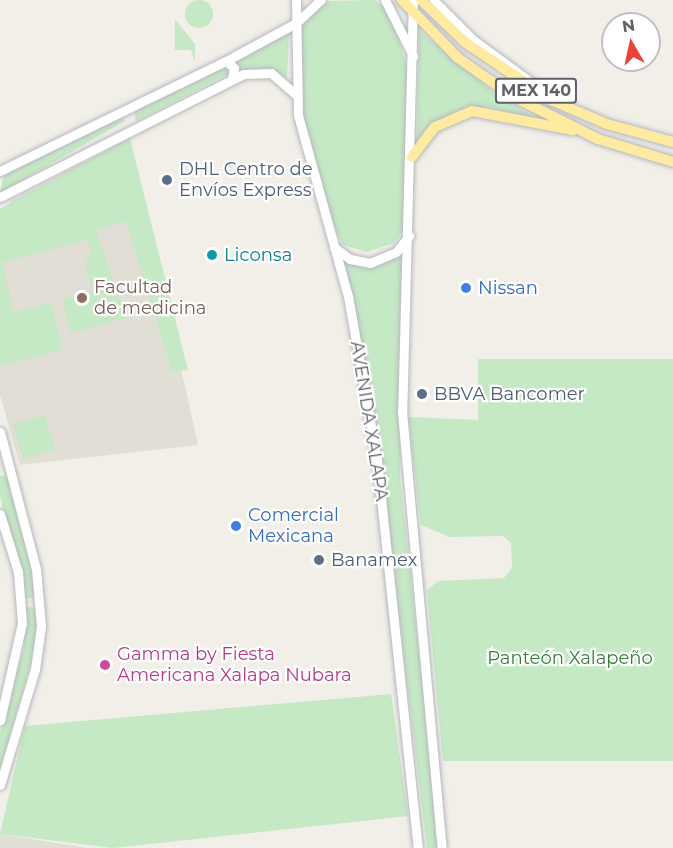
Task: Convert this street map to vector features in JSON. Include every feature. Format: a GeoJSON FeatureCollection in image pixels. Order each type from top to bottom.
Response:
{"type":"FeatureCollection","features":[{"type":"Feature","properties":{"kind":"highway","name":"MEX 140"},"geometry":{"type":"LineString","coordinates":[[402,0],[475,72],[578,130],[673,162]]}},
{"type":"Feature","properties":{"kind":"highway","name":"MEX 140"},"geometry":{"type":"LineString","coordinates":[[421,0],[466,43],[550,100],[607,124],[673,142]]}},
{"type":"Feature","properties":{"kind":"highway"},"geometry":{"type":"LineString","coordinates":[[412,157],[440,123],[472,111],[578,130]]}},
{"type":"Feature","properties":{"kind":"main road","name":"AVENIDA XALAPA"},"geometry":{"type":"LineString","coordinates":[[296,0],[296,95],[303,140],[334,246],[377,460],[418,848]]}},
{"type":"Feature","properties":{"kind":"main road"},"geometry":{"type":"LineString","coordinates":[[0,171],[226,61],[296,23],[321,0]]}},
{"type":"Feature","properties":{"kind":"main road"},"geometry":{"type":"LineString","coordinates":[[386,0],[412,56]]}},
{"type":"Feature","properties":{"kind":"main road","name":"AVENIDA XALAPA"},"geometry":{"type":"LineString","coordinates":[[413,0],[412,157],[402,432],[442,848]]}},
{"type":"Feature","properties":{"kind":"main road"},"geometry":{"type":"LineString","coordinates":[[226,61],[234,68],[232,79]]}},
{"type":"Feature","properties":{"kind":"main road"},"geometry":{"type":"LineString","coordinates":[[0,197],[232,79],[271,73],[296,95]]}},
{"type":"Feature","properties":{"kind":"main road"},"geometry":{"type":"LineString","coordinates":[[334,246],[350,259],[370,263],[396,252],[409,236]]}},
{"type":"Feature","properties":{"kind":"main road"},"geometry":{"type":"LineString","coordinates":[[0,432],[36,569],[41,626],[35,669],[0,785]]}},
{"type":"Feature","properties":{"kind":"main road"},"geometry":{"type":"LineString","coordinates":[[0,514],[18,572],[22,623],[0,721]]}},
{"type":"Feature","properties":{"kind":"street"},"geometry":{"type":"LineString","coordinates":[[434,0],[550,100]]}},
{"type":"Feature","properties":{"kind":"shaded area","name":"Facultad de medicina"},"geometry":{"type":"Polygon","coordinates":[[[130,138],[198,445],[20,465],[0,395],[0,217],[12,200],[130,138]]]}},
{"type":"Feature","properties":{"kind":"shaded area"},"geometry":{"type":"Polygon","coordinates":[[[0,834],[89,848],[0,848],[0,834]]]}},
{"type":"Feature","properties":{"kind":"green space"},"geometry":{"type":"Polygon","coordinates":[[[199,0],[209,4],[213,14],[209,24],[199,28],[189,24],[185,14],[189,4],[199,0]]]}},
{"type":"Feature","properties":{"kind":"green space"},"geometry":{"type":"Polygon","coordinates":[[[375,0],[392,15],[410,77],[407,225],[394,243],[367,252],[343,245],[322,198],[298,104],[298,24],[327,1],[375,0]]]}},
{"type":"Feature","properties":{"kind":"green space"},"geometry":{"type":"Polygon","coordinates":[[[175,19],[195,44],[195,62],[191,50],[175,50],[175,19]]]}},
{"type":"Feature","properties":{"kind":"green space"},"geometry":{"type":"Polygon","coordinates":[[[419,30],[494,93],[538,119],[489,107],[458,110],[429,126],[417,140],[419,30]]]}},
{"type":"Feature","properties":{"kind":"green space"},"geometry":{"type":"Polygon","coordinates":[[[289,32],[287,79],[276,71],[237,72],[234,59],[289,32]]]}},
{"type":"Feature","properties":{"kind":"green space"},"geometry":{"type":"Polygon","coordinates":[[[225,63],[228,74],[136,121],[134,111],[225,63]]]}},
{"type":"Feature","properties":{"kind":"green space"},"geometry":{"type":"Polygon","coordinates":[[[121,114],[125,121],[0,193],[4,173],[121,114]]]}},
{"type":"Feature","properties":{"kind":"green space"},"geometry":{"type":"Polygon","coordinates":[[[130,138],[188,370],[172,371],[126,221],[96,230],[126,318],[71,333],[62,299],[92,291],[85,264],[91,252],[88,240],[2,262],[14,312],[51,303],[63,350],[0,366],[0,209],[130,138]]]}},
{"type":"Feature","properties":{"kind":"green space"},"geometry":{"type":"Polygon","coordinates":[[[402,251],[400,478],[440,848],[427,848],[383,480],[343,260],[364,266],[385,263],[402,251]]]}},
{"type":"Feature","properties":{"kind":"green space","name":"Panteón Xalapeño"},"geometry":{"type":"Polygon","coordinates":[[[478,359],[673,359],[673,761],[443,761],[427,590],[438,581],[504,578],[512,568],[511,543],[503,536],[450,537],[421,525],[408,417],[478,420],[478,359]]]}},
{"type":"Feature","properties":{"kind":"green space"},"geometry":{"type":"Polygon","coordinates":[[[45,415],[55,449],[23,459],[13,424],[45,415]]]}},
{"type":"Feature","properties":{"kind":"green space"},"geometry":{"type":"Polygon","coordinates":[[[9,475],[33,562],[36,598],[24,598],[0,496],[0,476],[9,475]]]}},
{"type":"Feature","properties":{"kind":"green space"},"geometry":{"type":"Polygon","coordinates":[[[25,607],[39,608],[34,651],[0,770],[0,732],[24,649],[25,607]]]}},
{"type":"Feature","properties":{"kind":"green space"},"geometry":{"type":"Polygon","coordinates":[[[391,694],[408,816],[113,848],[0,834],[25,726],[391,694]]]}},
{"type":"Feature","properties":{"kind":"place","name":"DHL Centro de Envíos Express"},"geometry":{"type":"Point","coordinates":[167,180]}},
{"type":"Feature","properties":{"kind":"place","name":"Liconsa"},"geometry":{"type":"Point","coordinates":[212,255]}},
{"type":"Feature","properties":{"kind":"place","name":"Nissan"},"geometry":{"type":"Point","coordinates":[466,288]}},
{"type":"Feature","properties":{"kind":"place","name":"Facultad de medicina"},"geometry":{"type":"Point","coordinates":[82,298]}},
{"type":"Feature","properties":{"kind":"place","name":"BBVA Bancomer"},"geometry":{"type":"Point","coordinates":[422,394]}},
{"type":"Feature","properties":{"kind":"place","name":"Comercial Mexicana"},"geometry":{"type":"Point","coordinates":[236,526]}},
{"type":"Feature","properties":{"kind":"place","name":"Banamex"},"geometry":{"type":"Point","coordinates":[319,560]}},
{"type":"Feature","properties":{"kind":"place","name":"Gamma by Fiesta Americana Xalapa Nubara"},"geometry":{"type":"Point","coordinates":[105,665]}}]}
